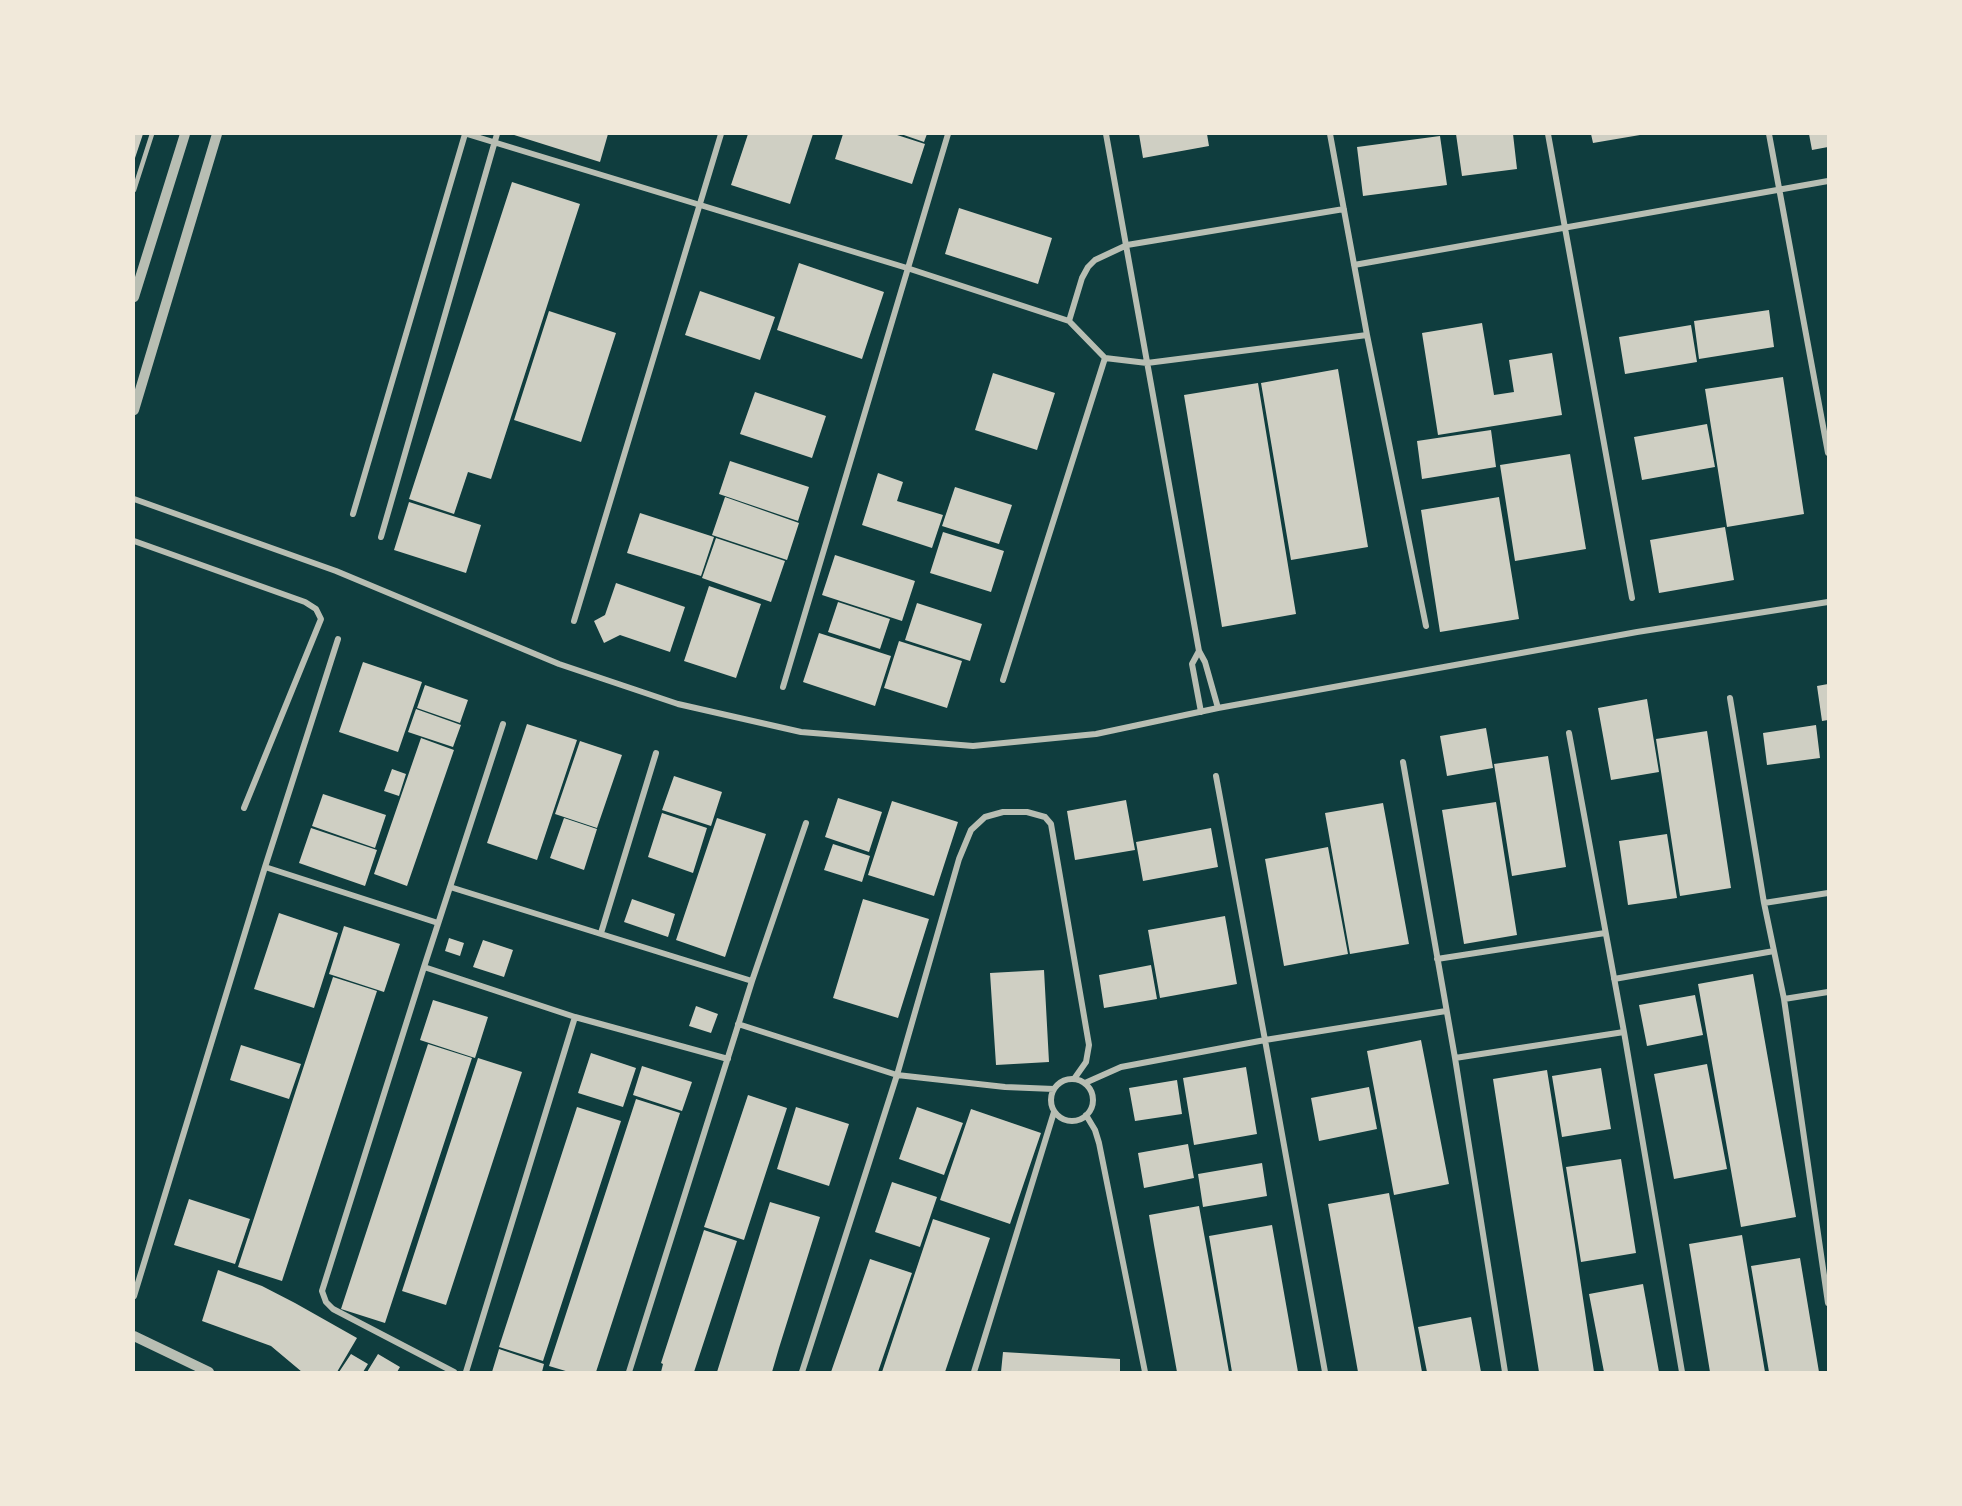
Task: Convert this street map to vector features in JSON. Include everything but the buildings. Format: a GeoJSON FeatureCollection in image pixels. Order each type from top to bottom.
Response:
{"type":"FeatureCollection","features":[{"type":"Feature","properties":{"kind":"street"},"geometry":{"type":"LineString","coordinates":[[134,297],[185,134]]}},
{"type":"Feature","properties":{"kind":"street"},"geometry":{"type":"LineString","coordinates":[[134,410],[217,134]]}},
{"type":"Feature","properties":{"kind":"street"},"geometry":{"type":"LineString","coordinates":[[353,514],[466,134],[495,137],[699,205],[907,268],[1069,321],[1105,358],[1147,363],[1367,335]]}},
{"type":"Feature","properties":{"kind":"street"},"geometry":{"type":"LineString","coordinates":[[574,621],[721,134]]}},
{"type":"Feature","properties":{"kind":"street"},"geometry":{"type":"LineString","coordinates":[[783,687],[948,134]]}},
{"type":"Feature","properties":{"kind":"street"},"geometry":{"type":"LineString","coordinates":[[1106,134],[1199,651],[1205,662],[1218,708]]}},
{"type":"Feature","properties":{"kind":"street"},"geometry":{"type":"LineString","coordinates":[[1330,134],[1367,335],[1426,626]]}},
{"type":"Feature","properties":{"kind":"street"},"geometry":{"type":"LineString","coordinates":[[1548,134],[1632,598]]}},
{"type":"Feature","properties":{"kind":"street"},"geometry":{"type":"LineString","coordinates":[[1769,134],[1828,453]]}},
{"type":"Feature","properties":{"kind":"street"},"geometry":{"type":"LineString","coordinates":[[381,537],[495,137]]}},
{"type":"Feature","properties":{"kind":"street"},"geometry":{"type":"LineString","coordinates":[[1354,265],[1828,181]]}},
{"type":"Feature","properties":{"kind":"street"},"geometry":{"type":"LineString","coordinates":[[1069,321],[1082,278],[1088,267],[1095,260],[1127,245],[1344,209]]}},
{"type":"Feature","properties":{"kind":"street"},"geometry":{"type":"LineString","coordinates":[[1003,680],[1105,358]]}},
{"type":"Feature","properties":{"kind":"street"},"geometry":{"type":"LineString","coordinates":[[134,499],[336,571],[559,664],[678,704],[801,732],[973,746],[1096,734],[1201,711],[1637,632],[1828,602]]}},
{"type":"Feature","properties":{"kind":"street"},"geometry":{"type":"LineString","coordinates":[[134,541],[305,602],[316,609],[321,619],[244,808]]}},
{"type":"Feature","properties":{"kind":"street"},"geometry":{"type":"LineString","coordinates":[[134,1296],[265,867],[338,639]]}},
{"type":"Feature","properties":{"kind":"street"},"geometry":{"type":"LineString","coordinates":[[1199,651],[1192,664],[1201,711]]}},
{"type":"Feature","properties":{"kind":"street"},"geometry":{"type":"LineString","coordinates":[[1730,698],[1764,903],[1784,999],[1828,1303]]}},
{"type":"Feature","properties":{"kind":"street"},"geometry":{"type":"LineString","coordinates":[[454,1372],[333,1309],[323,1297],[325,1278],[423,967],[503,724]]}},
{"type":"Feature","properties":{"kind":"street"},"geometry":{"type":"LineString","coordinates":[[1569,733],[1624,1032],[1682,1372]]}},
{"type":"Feature","properties":{"kind":"street"},"geometry":{"type":"LineString","coordinates":[[601,933],[656,753]]}},
{"type":"Feature","properties":{"kind":"street"},"geometry":{"type":"LineString","coordinates":[[1403,762],[1455,1058],[1505,1372]]}},
{"type":"Feature","properties":{"kind":"street"},"geometry":{"type":"LineString","coordinates":[[1216,776],[1324,1372]]}},
{"type":"Feature","properties":{"kind":"street"},"geometry":{"type":"LineString","coordinates":[[802,1372],[897,1075],[959,859],[971,830],[985,817],[1015,811],[1045,817],[1051,824],[1089,1045],[1086,1062],[1074,1078]]}},
{"type":"Feature","properties":{"kind":"street"},"geometry":{"type":"LineString","coordinates":[[629,1372],[738,1024],[806,823]]}},
{"type":"Feature","properties":{"kind":"street"},"geometry":{"type":"LineString","coordinates":[[265,867],[438,923]]}},
{"type":"Feature","properties":{"kind":"street"},"geometry":{"type":"LineString","coordinates":[[450,887],[752,981]]}},
{"type":"Feature","properties":{"kind":"street"},"geometry":{"type":"LineString","coordinates":[[1764,903],[1828,893]]}},
{"type":"Feature","properties":{"kind":"street"},"geometry":{"type":"LineString","coordinates":[[1437,959],[1605,933]]}},
{"type":"Feature","properties":{"kind":"street"},"geometry":{"type":"LineString","coordinates":[[1614,979],[1774,951]]}},
{"type":"Feature","properties":{"kind":"street"},"geometry":{"type":"LineString","coordinates":[[423,967],[575,1017],[728,1059]]}},
{"type":"Feature","properties":{"kind":"street"},"geometry":{"type":"LineString","coordinates":[[1784,999],[1828,992]]}},
{"type":"Feature","properties":{"kind":"street"},"geometry":{"type":"LineString","coordinates":[[1085,1083],[1121,1067],[1265,1040],[1446,1011]]}},
{"type":"Feature","properties":{"kind":"street"},"geometry":{"type":"LineString","coordinates":[[466,1372],[575,1017]]}},
{"type":"Feature","properties":{"kind":"street"},"geometry":{"type":"LineString","coordinates":[[738,1024],[897,1075],[994,1086],[1053,1089]]}},
{"type":"Feature","properties":{"kind":"street"},"geometry":{"type":"LineString","coordinates":[[1455,1058],[1624,1032]]}},
{"type":"Feature","properties":{"kind":"street"},"geometry":{"type":"LineString","coordinates":[[974,1372],[1054,1112],[1051,1101],[1053,1089],[1062,1081],[1074,1078],[1085,1083],[1092,1093],[1092,1105],[1086,1115],[1076,1121],[1064,1119],[1054,1112]]}},
{"type":"Feature","properties":{"kind":"street"},"geometry":{"type":"LineString","coordinates":[[1086,1115],[1100,1143],[1145,1372]]}},
{"type":"Feature","properties":{"kind":"street"},"geometry":{"type":"LineString","coordinates":[[134,1336],[208,1372]]}},
{"type":"Feature","properties":{"kind":"lane"},"geometry":{"type":"LineString","coordinates":[[134,190],[152,134]]}}]}
